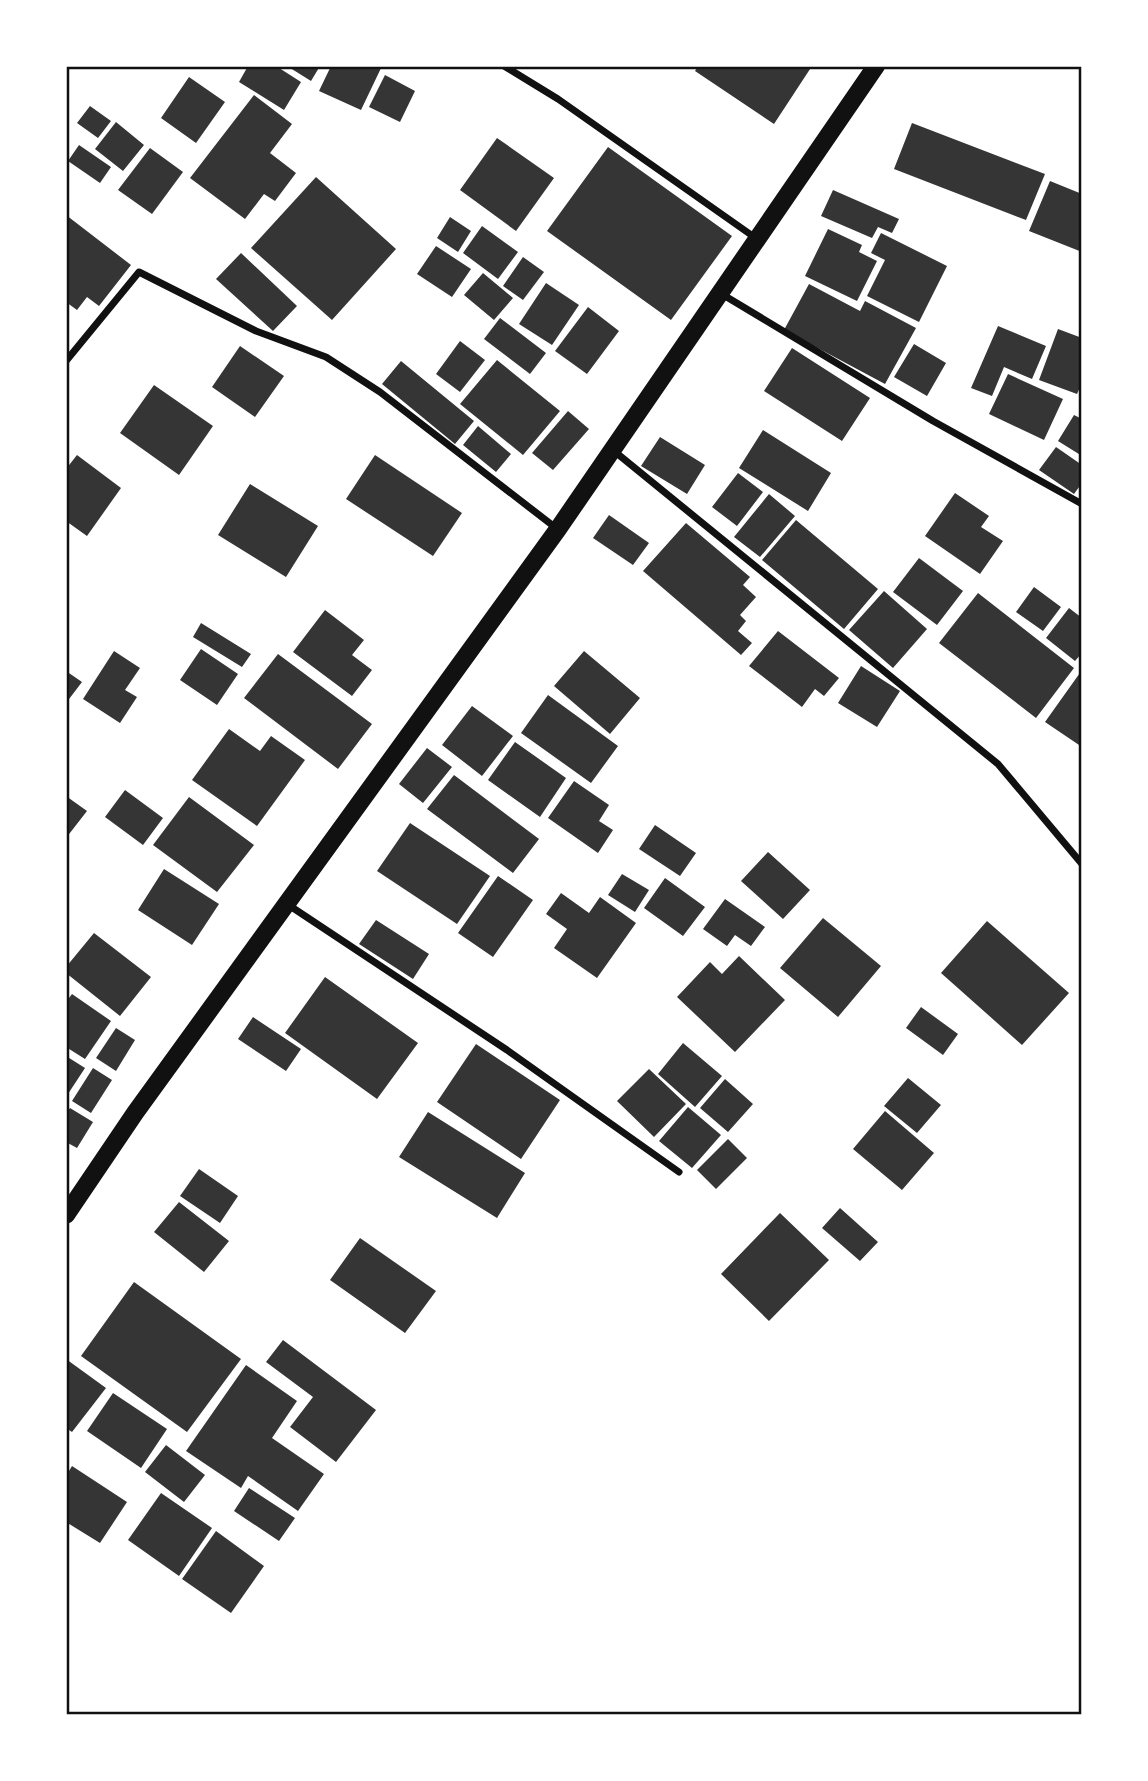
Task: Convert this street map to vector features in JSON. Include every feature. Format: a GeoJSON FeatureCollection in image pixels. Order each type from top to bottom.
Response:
{"type":"FeatureCollection","features":[{"type":"Feature","properties":{"kind":"main road"},"geometry":{"type":"LineString","coordinates":[[66,1215],[135,1113],[614,451],[876,66]]}},
{"type":"Feature","properties":{"kind":"street"},"geometry":{"type":"LineString","coordinates":[[504,66],[558,99],[757,239]]}},
{"type":"Feature","properties":{"kind":"street"},"geometry":{"type":"LineString","coordinates":[[66,361],[139,272],[256,331],[326,356],[380,392],[558,529]]}},
{"type":"Feature","properties":{"kind":"street"},"geometry":{"type":"LineString","coordinates":[[720,293],[933,421],[1082,504]]}},
{"type":"Feature","properties":{"kind":"street"},"geometry":{"type":"LineString","coordinates":[[614,451],[998,764],[1082,864]]}},
{"type":"Feature","properties":{"kind":"street"},"geometry":{"type":"LineString","coordinates":[[286,904],[507,1050],[679,1172]]}},
{"type":"Feature","properties":{"kind":"building"},"geometry":{"type":"Polygon","coordinates":[[[248,66],[276,66],[301,82],[284,110],[239,82],[248,66]]]}},
{"type":"Feature","properties":{"kind":"building"},"geometry":{"type":"Polygon","coordinates":[[[287,66],[320,66],[311,81],[287,66]]]}},
{"type":"Feature","properties":{"kind":"building"},"geometry":{"type":"Polygon","coordinates":[[[331,66],[382,66],[361,110],[319,91],[331,66]]]}},
{"type":"Feature","properties":{"kind":"building"},"geometry":{"type":"Polygon","coordinates":[[[698,66],[812,66],[774,124],[695,71],[698,66]]]}},
{"type":"Feature","properties":{"kind":"building"},"geometry":{"type":"Polygon","coordinates":[[[385,75],[415,91],[400,122],[369,107],[385,75]]]}},
{"type":"Feature","properties":{"kind":"building"},"geometry":{"type":"Polygon","coordinates":[[[189,77],[225,102],[196,143],[161,118],[189,77]]]}},
{"type":"Feature","properties":{"kind":"building"},"geometry":{"type":"Polygon","coordinates":[[[254,95],[292,124],[270,153],[296,173],[275,201],[264,194],[245,219],[190,178],[254,95]]]}},
{"type":"Feature","properties":{"kind":"building"},"geometry":{"type":"Polygon","coordinates":[[[90,106],[111,121],[98,138],[77,123],[90,106]]]}},
{"type":"Feature","properties":{"kind":"building"},"geometry":{"type":"Polygon","coordinates":[[[116,122],[144,145],[123,171],[95,149],[116,122]]]}},
{"type":"Feature","properties":{"kind":"building"},"geometry":{"type":"Polygon","coordinates":[[[912,123],[1045,174],[1026,220],[894,169],[912,123]]]}},
{"type":"Feature","properties":{"kind":"building"},"geometry":{"type":"Polygon","coordinates":[[[497,138],[554,178],[516,231],[460,190],[497,138]]]}},
{"type":"Feature","properties":{"kind":"building"},"geometry":{"type":"Polygon","coordinates":[[[79,145],[111,167],[100,183],[68,161],[79,145]]]}},
{"type":"Feature","properties":{"kind":"building"},"geometry":{"type":"Polygon","coordinates":[[[608,147],[732,236],[671,320],[547,231],[608,147]]]}},
{"type":"Feature","properties":{"kind":"building"},"geometry":{"type":"Polygon","coordinates":[[[150,148],[183,172],[152,214],[118,190],[150,148]]]}},
{"type":"Feature","properties":{"kind":"building"},"geometry":{"type":"Polygon","coordinates":[[[316,177],[396,249],[332,320],[251,248],[316,177]]]}},
{"type":"Feature","properties":{"kind":"building"},"geometry":{"type":"Polygon","coordinates":[[[1050,181],[1082,194],[1082,252],[1029,231],[1050,181]]]}},
{"type":"Feature","properties":{"kind":"building"},"geometry":{"type":"Polygon","coordinates":[[[833,190],[899,219],[892,233],[878,227],[872,238],[821,216],[833,190]]]}},
{"type":"Feature","properties":{"kind":"building"},"geometry":{"type":"Polygon","coordinates":[[[66,215],[131,265],[99,306],[87,297],[77,310],[66,302],[66,215]]]}},
{"type":"Feature","properties":{"kind":"building"},"geometry":{"type":"Polygon","coordinates":[[[450,217],[471,231],[458,252],[437,238],[450,217]]]}},
{"type":"Feature","properties":{"kind":"building"},"geometry":{"type":"Polygon","coordinates":[[[482,226],[518,252],[498,279],[463,253],[482,226]]]}},
{"type":"Feature","properties":{"kind":"building"},"geometry":{"type":"Polygon","coordinates":[[[828,229],[862,245],[859,252],[877,261],[857,301],[805,276],[828,229]]]}},
{"type":"Feature","properties":{"kind":"building"},"geometry":{"type":"Polygon","coordinates":[[[881,233],[947,266],[919,322],[867,296],[885,260],[871,253],[881,233]]]}},
{"type":"Feature","properties":{"kind":"building"},"geometry":{"type":"Polygon","coordinates":[[[436,246],[471,269],[452,297],[417,274],[436,246]]]}},
{"type":"Feature","properties":{"kind":"building"},"geometry":{"type":"Polygon","coordinates":[[[241,253],[297,306],[273,331],[216,279],[241,253]]]}},
{"type":"Feature","properties":{"kind":"building"},"geometry":{"type":"Polygon","coordinates":[[[523,257],[544,272],[523,300],[503,286],[523,257]]]}},
{"type":"Feature","properties":{"kind":"building"},"geometry":{"type":"Polygon","coordinates":[[[483,273],[513,298],[494,320],[464,295],[483,273]]]}},
{"type":"Feature","properties":{"kind":"building"},"geometry":{"type":"Polygon","coordinates":[[[546,283],[579,305],[552,345],[519,324],[546,283]]]}},
{"type":"Feature","properties":{"kind":"building"},"geometry":{"type":"Polygon","coordinates":[[[809,284],[860,311],[865,301],[916,328],[885,384],[784,330],[809,284]]]}},
{"type":"Feature","properties":{"kind":"building"},"geometry":{"type":"Polygon","coordinates":[[[588,307],[619,331],[587,374],[555,351],[588,307]]]}},
{"type":"Feature","properties":{"kind":"building"},"geometry":{"type":"Polygon","coordinates":[[[500,318],[546,353],[530,374],[484,339],[500,318]]]}},
{"type":"Feature","properties":{"kind":"building"},"geometry":{"type":"Polygon","coordinates":[[[998,326],[1046,346],[1032,379],[1004,367],[992,396],[971,388],[998,326]]]}},
{"type":"Feature","properties":{"kind":"building"},"geometry":{"type":"Polygon","coordinates":[[[1058,329],[1082,338],[1082,383],[1077,394],[1039,380],[1058,329]]]}},
{"type":"Feature","properties":{"kind":"building"},"geometry":{"type":"Polygon","coordinates":[[[460,341],[485,360],[460,392],[436,374],[460,341]]]}},
{"type":"Feature","properties":{"kind":"building"},"geometry":{"type":"Polygon","coordinates":[[[914,344],[946,363],[927,396],[894,377],[914,344]]]}},
{"type":"Feature","properties":{"kind":"building"},"geometry":{"type":"Polygon","coordinates":[[[240,346],[284,376],[255,417],[212,387],[240,346]]]}},
{"type":"Feature","properties":{"kind":"building"},"geometry":{"type":"Polygon","coordinates":[[[792,348],[870,398],[842,441],[764,391],[792,348]]]}},
{"type":"Feature","properties":{"kind":"building"},"geometry":{"type":"Polygon","coordinates":[[[497,360],[560,411],[523,455],[460,404],[497,360]]]}},
{"type":"Feature","properties":{"kind":"building"},"geometry":{"type":"Polygon","coordinates":[[[401,361],[474,421],[455,444],[382,384],[401,361]]]}},
{"type":"Feature","properties":{"kind":"building"},"geometry":{"type":"Polygon","coordinates":[[[1008,374],[1063,399],[1044,440],[989,414],[1008,374]]]}},
{"type":"Feature","properties":{"kind":"building"},"geometry":{"type":"Polygon","coordinates":[[[154,385],[213,426],[179,475],[120,433],[154,385]]]}},
{"type":"Feature","properties":{"kind":"building"},"geometry":{"type":"Polygon","coordinates":[[[568,411],[589,429],[553,470],[532,453],[568,411]]]}},
{"type":"Feature","properties":{"kind":"building"},"geometry":{"type":"Polygon","coordinates":[[[1074,415],[1082,419],[1082,456],[1058,441],[1074,415]]]}},
{"type":"Feature","properties":{"kind":"building"},"geometry":{"type":"Polygon","coordinates":[[[478,426],[511,454],[496,472],[463,445],[478,426]]]}},
{"type":"Feature","properties":{"kind":"building"},"geometry":{"type":"Polygon","coordinates":[[[763,430],[831,473],[808,511],[739,468],[763,430]]]}},
{"type":"Feature","properties":{"kind":"building"},"geometry":{"type":"Polygon","coordinates":[[[660,437],[705,465],[687,494],[641,466],[660,437]]]}},
{"type":"Feature","properties":{"kind":"building"},"geometry":{"type":"Polygon","coordinates":[[[1056,447],[1082,465],[1082,483],[1074,494],[1039,470],[1056,447]]]}},
{"type":"Feature","properties":{"kind":"building"},"geometry":{"type":"Polygon","coordinates":[[[77,455],[121,488],[87,536],[66,521],[66,469],[77,455]]]}},
{"type":"Feature","properties":{"kind":"building"},"geometry":{"type":"Polygon","coordinates":[[[375,455],[462,513],[433,556],[346,499],[375,455]]]}},
{"type":"Feature","properties":{"kind":"building"},"geometry":{"type":"Polygon","coordinates":[[[738,473],[763,492],[737,526],[712,507],[738,473]]]}},
{"type":"Feature","properties":{"kind":"building"},"geometry":{"type":"Polygon","coordinates":[[[250,484],[318,526],[286,577],[218,535],[250,484]]]}},
{"type":"Feature","properties":{"kind":"building"},"geometry":{"type":"Polygon","coordinates":[[[955,493],[989,516],[981,527],[1003,541],[980,574],[925,536],[955,493]]]}},
{"type":"Feature","properties":{"kind":"building"},"geometry":{"type":"Polygon","coordinates":[[[769,494],[795,516],[760,557],[734,537],[769,494]]]}},
{"type":"Feature","properties":{"kind":"building"},"geometry":{"type":"Polygon","coordinates":[[[609,515],[649,543],[633,565],[593,538],[609,515]]]}},
{"type":"Feature","properties":{"kind":"building"},"geometry":{"type":"Polygon","coordinates":[[[796,520],[878,589],[844,629],[762,560],[796,520]]]}},
{"type":"Feature","properties":{"kind":"building"},"geometry":{"type":"Polygon","coordinates":[[[686,523],[750,577],[743,585],[756,597],[740,615],[746,621],[738,631],[752,643],[741,655],[643,571],[686,523]]]}},
{"type":"Feature","properties":{"kind":"building"},"geometry":{"type":"Polygon","coordinates":[[[919,558],[963,591],[937,625],[893,592],[919,558]]]}},
{"type":"Feature","properties":{"kind":"building"},"geometry":{"type":"Polygon","coordinates":[[[1034,587],[1061,607],[1043,631],[1016,612],[1034,587]]]}},
{"type":"Feature","properties":{"kind":"building"},"geometry":{"type":"Polygon","coordinates":[[[884,591],[927,629],[893,668],[849,630],[884,591]]]}},
{"type":"Feature","properties":{"kind":"building"},"geometry":{"type":"Polygon","coordinates":[[[978,593],[1074,668],[1036,718],[939,643],[978,593]]]}},
{"type":"Feature","properties":{"kind":"building"},"geometry":{"type":"Polygon","coordinates":[[[1069,608],[1082,618],[1082,653],[1075,661],[1046,638],[1069,608]]]}},
{"type":"Feature","properties":{"kind":"building"},"geometry":{"type":"Polygon","coordinates":[[[325,610],[364,640],[352,655],[372,670],[352,696],[293,652],[325,610]]]}},
{"type":"Feature","properties":{"kind":"building"},"geometry":{"type":"Polygon","coordinates":[[[201,623],[251,654],[242,667],[193,637],[201,623]]]}},
{"type":"Feature","properties":{"kind":"building"},"geometry":{"type":"Polygon","coordinates":[[[778,631],[839,678],[824,696],[815,689],[802,707],[749,666],[778,631]]]}},
{"type":"Feature","properties":{"kind":"building"},"geometry":{"type":"Polygon","coordinates":[[[201,649],[238,674],[217,705],[180,680],[201,649]]]}},
{"type":"Feature","properties":{"kind":"building"},"geometry":{"type":"Polygon","coordinates":[[[114,651],[140,668],[125,690],[137,697],[120,723],[83,699],[114,651]]]}},
{"type":"Feature","properties":{"kind":"building"},"geometry":{"type":"Polygon","coordinates":[[[584,651],[640,698],[610,734],[554,686],[584,651]]]}},
{"type":"Feature","properties":{"kind":"building"},"geometry":{"type":"Polygon","coordinates":[[[278,654],[372,724],[338,769],[244,698],[278,654]]]}},
{"type":"Feature","properties":{"kind":"building"},"geometry":{"type":"Polygon","coordinates":[[[861,666],[900,691],[877,727],[838,703],[861,666]]]}},
{"type":"Feature","properties":{"kind":"building"},"geometry":{"type":"Polygon","coordinates":[[[1082,670],[1082,747],[1045,722],[1082,670]]]}},
{"type":"Feature","properties":{"kind":"building"},"geometry":{"type":"Polygon","coordinates":[[[66,671],[82,682],[66,703],[66,671]]]}},
{"type":"Feature","properties":{"kind":"building"},"geometry":{"type":"Polygon","coordinates":[[[548,695],[618,746],[591,783],[521,733],[548,695]]]}},
{"type":"Feature","properties":{"kind":"building"},"geometry":{"type":"Polygon","coordinates":[[[472,706],[513,736],[482,776],[442,745],[472,706]]]}},
{"type":"Feature","properties":{"kind":"building"},"geometry":{"type":"Polygon","coordinates":[[[229,729],[260,751],[271,736],[305,760],[257,826],[192,780],[229,729]]]}},
{"type":"Feature","properties":{"kind":"building"},"geometry":{"type":"Polygon","coordinates":[[[515,742],[566,778],[540,817],[488,780],[515,742]]]}},
{"type":"Feature","properties":{"kind":"building"},"geometry":{"type":"Polygon","coordinates":[[[427,748],[452,767],[423,803],[399,784],[427,748]]]}},
{"type":"Feature","properties":{"kind":"building"},"geometry":{"type":"Polygon","coordinates":[[[454,775],[539,839],[513,873],[427,809],[454,775]]]}},
{"type":"Feature","properties":{"kind":"building"},"geometry":{"type":"Polygon","coordinates":[[[574,781],[609,805],[599,821],[613,830],[598,853],[548,818],[574,781]]]}},
{"type":"Feature","properties":{"kind":"building"},"geometry":{"type":"Polygon","coordinates":[[[125,790],[163,818],[143,845],[105,817],[125,790]]]}},
{"type":"Feature","properties":{"kind":"building"},"geometry":{"type":"Polygon","coordinates":[[[66,796],[87,811],[66,838],[66,796]]]}},
{"type":"Feature","properties":{"kind":"building"},"geometry":{"type":"Polygon","coordinates":[[[189,797],[254,845],[217,892],[153,845],[189,797]]]}},
{"type":"Feature","properties":{"kind":"building"},"geometry":{"type":"Polygon","coordinates":[[[410,823],[490,876],[457,924],[377,871],[410,823]]]}},
{"type":"Feature","properties":{"kind":"building"},"geometry":{"type":"Polygon","coordinates":[[[655,825],[696,853],[680,876],[639,849],[655,825]]]}},
{"type":"Feature","properties":{"kind":"building"},"geometry":{"type":"Polygon","coordinates":[[[768,852],[810,890],[783,919],[741,881],[768,852]]]}},
{"type":"Feature","properties":{"kind":"building"},"geometry":{"type":"Polygon","coordinates":[[[164,869],[219,904],[192,945],[138,910],[164,869]]]}},
{"type":"Feature","properties":{"kind":"building"},"geometry":{"type":"Polygon","coordinates":[[[622,874],[649,890],[635,912],[608,895],[622,874]]]}},
{"type":"Feature","properties":{"kind":"building"},"geometry":{"type":"Polygon","coordinates":[[[498,876],[533,900],[493,957],[458,933],[498,876]]]}},
{"type":"Feature","properties":{"kind":"building"},"geometry":{"type":"Polygon","coordinates":[[[665,878],[705,907],[683,936],[644,908],[665,878]]]}},
{"type":"Feature","properties":{"kind":"building"},"geometry":{"type":"Polygon","coordinates":[[[561,893],[589,913],[600,897],[636,923],[597,978],[554,948],[567,929],[546,914],[561,893]]]}},
{"type":"Feature","properties":{"kind":"building"},"geometry":{"type":"Polygon","coordinates":[[[725,899],[765,927],[751,946],[735,935],[727,946],[703,929],[725,899]]]}},
{"type":"Feature","properties":{"kind":"building"},"geometry":{"type":"Polygon","coordinates":[[[823,918],[881,966],[838,1017],[780,968],[823,918]]]}},
{"type":"Feature","properties":{"kind":"building"},"geometry":{"type":"Polygon","coordinates":[[[376,920],[429,954],[413,979],[359,944],[376,920]]]}},
{"type":"Feature","properties":{"kind":"building"},"geometry":{"type":"Polygon","coordinates":[[[987,921],[1069,993],[1022,1045],[941,973],[987,921]]]}},
{"type":"Feature","properties":{"kind":"building"},"geometry":{"type":"Polygon","coordinates":[[[94,933],[151,977],[120,1016],[66,973],[66,967],[94,933]]]}},
{"type":"Feature","properties":{"kind":"building"},"geometry":{"type":"Polygon","coordinates":[[[739,956],[785,1000],[735,1052],[677,997],[710,962],[722,974],[739,956]]]}},
{"type":"Feature","properties":{"kind":"building"},"geometry":{"type":"Polygon","coordinates":[[[325,977],[418,1043],[377,1099],[285,1033],[325,977]]]}},
{"type":"Feature","properties":{"kind":"building"},"geometry":{"type":"Polygon","coordinates":[[[72,994],[111,1021],[85,1059],[66,1047],[66,1002],[72,994]]]}},
{"type":"Feature","properties":{"kind":"building"},"geometry":{"type":"Polygon","coordinates":[[[921,1007],[958,1034],[943,1055],[906,1028],[921,1007]]]}},
{"type":"Feature","properties":{"kind":"building"},"geometry":{"type":"Polygon","coordinates":[[[253,1017],[301,1049],[286,1071],[238,1039],[253,1017]]]}},
{"type":"Feature","properties":{"kind":"building"},"geometry":{"type":"Polygon","coordinates":[[[116,1028],[135,1040],[116,1071],[96,1058],[116,1028]]]}},
{"type":"Feature","properties":{"kind":"building"},"geometry":{"type":"Polygon","coordinates":[[[683,1043],[722,1076],[695,1107],[658,1074],[683,1043]]]}},
{"type":"Feature","properties":{"kind":"building"},"geometry":{"type":"Polygon","coordinates":[[[476,1044],[560,1100],[521,1159],[437,1102],[476,1044]]]}},
{"type":"Feature","properties":{"kind":"building"},"geometry":{"type":"Polygon","coordinates":[[[66,1056],[85,1068],[66,1097],[66,1056]]]}},
{"type":"Feature","properties":{"kind":"building"},"geometry":{"type":"Polygon","coordinates":[[[93,1068],[112,1080],[91,1113],[72,1101],[93,1068]]]}},
{"type":"Feature","properties":{"kind":"building"},"geometry":{"type":"Polygon","coordinates":[[[649,1069],[686,1104],[654,1137],[617,1101],[649,1069]]]}},
{"type":"Feature","properties":{"kind":"building"},"geometry":{"type":"Polygon","coordinates":[[[908,1078],[941,1105],[917,1133],[884,1106],[908,1078]]]}},
{"type":"Feature","properties":{"kind":"building"},"geometry":{"type":"Polygon","coordinates":[[[725,1079],[753,1104],[728,1132],[700,1108],[725,1079]]]}},
{"type":"Feature","properties":{"kind":"building"},"geometry":{"type":"Polygon","coordinates":[[[688,1107],[721,1135],[692,1168],[659,1141],[688,1107]]]}},
{"type":"Feature","properties":{"kind":"building"},"geometry":{"type":"Polygon","coordinates":[[[70,1108],[93,1122],[77,1148],[66,1142],[66,1114],[70,1108]]]}},
{"type":"Feature","properties":{"kind":"building"},"geometry":{"type":"Polygon","coordinates":[[[885,1111],[934,1153],[902,1190],[853,1149],[885,1111]]]}},
{"type":"Feature","properties":{"kind":"building"},"geometry":{"type":"Polygon","coordinates":[[[428,1112],[525,1173],[497,1218],[399,1157],[428,1112]]]}},
{"type":"Feature","properties":{"kind":"building"},"geometry":{"type":"Polygon","coordinates":[[[728,1139],[747,1158],[716,1189],[697,1170],[728,1139]]]}},
{"type":"Feature","properties":{"kind":"building"},"geometry":{"type":"Polygon","coordinates":[[[199,1169],[238,1196],[220,1223],[180,1196],[199,1169]]]}},
{"type":"Feature","properties":{"kind":"building"},"geometry":{"type":"Polygon","coordinates":[[[179,1202],[229,1241],[204,1272],[154,1232],[179,1202]]]}},
{"type":"Feature","properties":{"kind":"building"},"geometry":{"type":"Polygon","coordinates":[[[840,1208],[878,1242],[860,1261],[822,1228],[840,1208]]]}},
{"type":"Feature","properties":{"kind":"building"},"geometry":{"type":"Polygon","coordinates":[[[780,1213],[829,1260],[769,1321],[721,1274],[780,1213]]]}},
{"type":"Feature","properties":{"kind":"building"},"geometry":{"type":"Polygon","coordinates":[[[360,1238],[436,1291],[405,1333],[330,1280],[360,1238]]]}},
{"type":"Feature","properties":{"kind":"building"},"geometry":{"type":"Polygon","coordinates":[[[134,1282],[241,1359],[187,1432],[81,1356],[134,1282]]]}},
{"type":"Feature","properties":{"kind":"building"},"geometry":{"type":"Polygon","coordinates":[[[283,1340],[376,1410],[336,1462],[290,1427],[313,1397],[266,1362],[283,1340]]]}},
{"type":"Feature","properties":{"kind":"building"},"geometry":{"type":"Polygon","coordinates":[[[66,1359],[106,1388],[72,1432],[66,1428],[66,1359]]]}},
{"type":"Feature","properties":{"kind":"building"},"geometry":{"type":"Polygon","coordinates":[[[246,1365],[297,1401],[272,1438],[324,1474],[298,1511],[248,1476],[241,1488],[186,1451],[246,1365]]]}},
{"type":"Feature","properties":{"kind":"building"},"geometry":{"type":"Polygon","coordinates":[[[113,1393],[167,1429],[141,1468],[87,1431],[113,1393]]]}},
{"type":"Feature","properties":{"kind":"building"},"geometry":{"type":"Polygon","coordinates":[[[166,1445],[205,1475],[184,1502],[145,1472],[166,1445]]]}},
{"type":"Feature","properties":{"kind":"building"},"geometry":{"type":"Polygon","coordinates":[[[72,1466],[127,1502],[100,1543],[66,1522],[66,1476],[72,1466]]]}},
{"type":"Feature","properties":{"kind":"building"},"geometry":{"type":"Polygon","coordinates":[[[249,1488],[295,1518],[279,1541],[234,1511],[249,1488]]]}},
{"type":"Feature","properties":{"kind":"building"},"geometry":{"type":"Polygon","coordinates":[[[161,1493],[212,1528],[179,1576],[128,1540],[161,1493]]]}},
{"type":"Feature","properties":{"kind":"building"},"geometry":{"type":"Polygon","coordinates":[[[216,1531],[264,1566],[231,1613],[182,1579],[216,1531]]]}}]}
